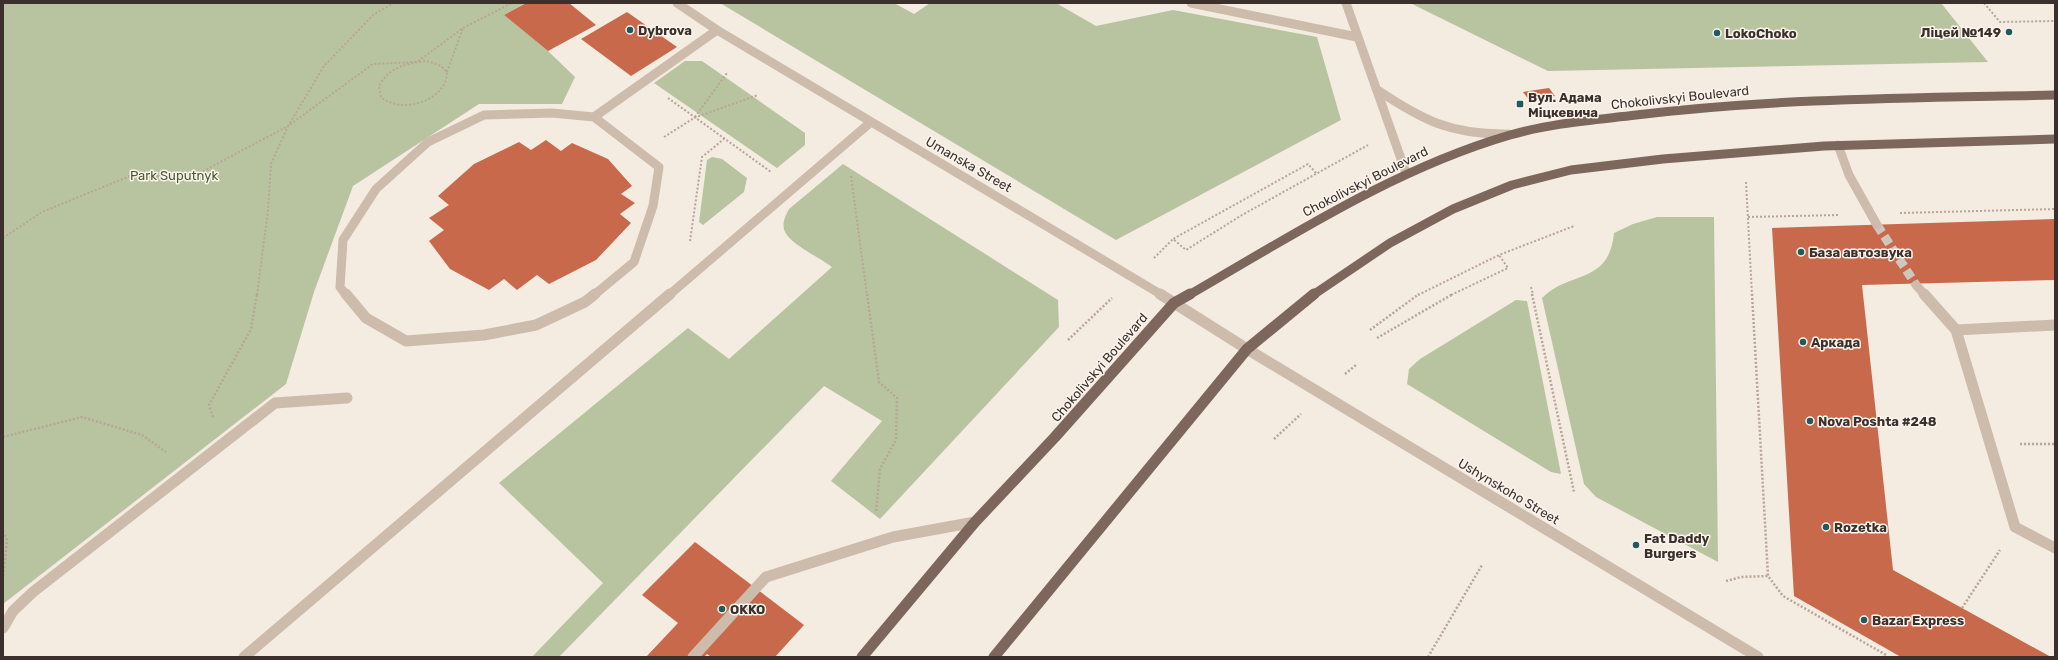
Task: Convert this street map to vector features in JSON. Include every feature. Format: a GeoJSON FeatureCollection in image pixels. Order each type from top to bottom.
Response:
{"type":"FeatureCollection","features":[{"type":"Feature","properties":{"kind":"main road","name":"Chokolivskyi Boulevard"},"geometry":{"type":"LineString","coordinates":[[862,657],[975,522],[1055,438],[1174,303],[1341,206],[1406,173],[1460,151],[1512,134],[1547,126],[1692,108],[1801,100],[2055,95]]}},
{"type":"Feature","properties":{"kind":"main road"},"geometry":{"type":"LineString","coordinates":[[994,657],[1247,349],[1270,328],[1328,283],[1415,228],[1486,194],[1558,172],[1674,158],[1838,145],[2055,139]]}},
{"type":"Feature","properties":{"kind":"street","name":"Umanska Street"},"geometry":{"type":"LineString","coordinates":[[677,3],[717,30],[1127,273],[1247,349]]}},
{"type":"Feature","properties":{"kind":"street"},"geometry":{"type":"LineString","coordinates":[[1191,3],[1357,37]]}},
{"type":"Feature","properties":{"kind":"street"},"geometry":{"type":"LineString","coordinates":[[1346,3],[1406,173]]}},
{"type":"Feature","properties":{"kind":"street"},"geometry":{"type":"LineString","coordinates":[[594,117],[658,167],[653,206],[634,262],[586,302],[536,325],[484,335],[406,341],[366,318],[340,287],[343,240],[376,189],[428,142],[484,115],[552,113],[594,117],[717,30]]}},
{"type":"Feature","properties":{"kind":"street"},"geometry":{"type":"LineString","coordinates":[[1376,89],[1404,108],[1443,128],[1467,134],[1512,134]]}},
{"type":"Feature","properties":{"kind":"street"},"geometry":{"type":"LineString","coordinates":[[244,657],[871,122]]}},
{"type":"Feature","properties":{"kind":"street"},"geometry":{"type":"LineString","coordinates":[[1838,145],[1849,175],[1877,225]]}},
{"type":"Feature","properties":{"kind":"street"},"geometry":{"type":"LineString","coordinates":[[1916,284],[1956,330],[2015,527],[2055,548]]}},
{"type":"Feature","properties":{"kind":"street"},"geometry":{"type":"LineString","coordinates":[[1956,330],[2055,325]]}},
{"type":"Feature","properties":{"kind":"street","name":"Ushynskoho Street"},"geometry":{"type":"LineString","coordinates":[[1247,349],[1758,657]]}},
{"type":"Feature","properties":{"kind":"street"},"geometry":{"type":"LineString","coordinates":[[3,628],[13,611],[32,592],[220,444],[275,403],[346,398]]}},
{"type":"Feature","properties":{"kind":"street"},"geometry":{"type":"LineString","coordinates":[[693,657],[766,577],[893,537],[975,522]]}},
{"type":"Feature","properties":{"kind":"path"},"geometry":{"type":"LineString","coordinates":[[220,444],[209,405],[251,329],[260,279],[268,210],[271,164],[288,126],[324,66],[374,14],[394,3]]}},
{"type":"Feature","properties":{"kind":"path"},"geometry":{"type":"LineString","coordinates":[[463,28],[444,86],[428,99],[405,106],[385,102],[380,96],[378,89],[381,82],[396,68],[417,62],[463,28],[512,3]]}},
{"type":"Feature","properties":{"kind":"path"},"geometry":{"type":"LineString","coordinates":[[1984,3],[2000,22],[2055,21]]}},
{"type":"Feature","properties":{"kind":"path"},"geometry":{"type":"LineString","coordinates":[[3,238],[42,212],[130,176],[194,176],[288,126],[372,64],[417,62],[436,63],[443,67],[447,73]]}},
{"type":"Feature","properties":{"kind":"path"},"geometry":{"type":"LineString","coordinates":[[694,118],[727,73]]}},
{"type":"Feature","properties":{"kind":"path"},"geometry":{"type":"LineString","coordinates":[[645,82],[772,173],[797,185]]}},
{"type":"Feature","properties":{"kind":"path"},"geometry":{"type":"LineString","coordinates":[[671,132],[694,118],[758,95]]}},
{"type":"Feature","properties":{"kind":"path"},"geometry":{"type":"LineString","coordinates":[[690,242],[702,157],[724,139]]}},
{"type":"Feature","properties":{"kind":"path"},"geometry":{"type":"LineString","coordinates":[[1316,173],[1308,164],[1174,239],[1186,250],[1236,218],[1371,143]]}},
{"type":"Feature","properties":{"kind":"path"},"geometry":{"type":"LineString","coordinates":[[851,171],[879,382],[897,398],[896,440],[880,469],[876,509],[878,527],[893,537]]}},
{"type":"Feature","properties":{"kind":"path"},"geometry":{"type":"LineString","coordinates":[[1746,182],[1768,576],[1782,596],[1886,655],[1885,657]]}},
{"type":"Feature","properties":{"kind":"path"},"geometry":{"type":"LineString","coordinates":[[1370,330],[1421,292],[1499,255],[1574,226]]}},
{"type":"Feature","properties":{"kind":"path"},"geometry":{"type":"LineString","coordinates":[[1377,338],[1444,298],[1508,268],[1499,255]]}},
{"type":"Feature","properties":{"kind":"path"},"geometry":{"type":"LineString","coordinates":[[1530,287],[1574,492]]}},
{"type":"Feature","properties":{"kind":"path"},"geometry":{"type":"LineString","coordinates":[[3,437],[82,417],[142,435],[190,468]]}},
{"type":"Feature","properties":{"kind":"path"},"geometry":{"type":"LineString","coordinates":[[1990,444],[2055,444]]}},
{"type":"Feature","properties":{"kind":"path"},"geometry":{"type":"LineString","coordinates":[[1962,608],[2015,527]]}},
{"type":"Feature","properties":{"kind":"path"},"geometry":{"type":"LineString","coordinates":[[3,531],[7,540],[3,578]]}},
{"type":"Feature","properties":{"kind":"path"},"geometry":{"type":"LineString","coordinates":[[1428,657],[1482,566]]}},
{"type":"Feature","properties":{"kind":"path"},"geometry":{"type":"LineString","coordinates":[[1726,581],[1741,577],[1768,576]]}},
{"type":"Feature","properties":{"kind":"green space","name":"Park Suputnyk"},"geometry":{"type":"Polygon","coordinates":[[[3,3],[525,3],[504,15],[548,51],[575,77],[562,104],[479,104],[353,186],[314,292],[286,384],[3,604],[3,3]]]}},
{"type":"Feature","properties":{"kind":"green space"},"geometry":{"type":"Polygon","coordinates":[[[720,3],[894,3],[914,14],[930,3],[1056,3],[1096,26],[1173,10],[1317,37],[1341,120],[1116,240],[720,3]]]}},
{"type":"Feature","properties":{"kind":"green space","name":"LokoChoko"},"geometry":{"type":"Polygon","coordinates":[[[1410,3],[1941,3],[1988,62],[1548,71],[1410,3]]]}},
{"type":"Feature","properties":{"kind":"green space"},"geometry":{"type":"Polygon","coordinates":[[[685,61],[702,61],[805,133],[805,145],[777,168],[654,83],[685,61]]]}},
{"type":"Feature","properties":{"kind":"green space"},"geometry":{"type":"Polygon","coordinates":[[[712,157],[722,159],[747,178],[744,192],[703,225],[699,222],[707,160],[712,157]]]}},
{"type":"Feature","properties":{"kind":"green space"},"geometry":{"type":"Polygon","coordinates":[[[843,164],[1058,300],[1059,327],[880,519],[831,481],[882,421],[824,386],[559,657],[532,657],[603,583],[499,483],[688,328],[729,359],[832,267],[791,240],[786,234],[784,224],[789,209],[843,164]]]}},
{"type":"Feature","properties":{"kind":"green space"},"geometry":{"type":"Polygon","coordinates":[[[1657,217],[1714,217],[1718,562],[1596,497],[1584,484],[1542,298],[1553,289],[1564,283],[1596,269],[1605,261],[1611,250],[1614,233],[1633,224],[1657,217]]]}},
{"type":"Feature","properties":{"kind":"green space"},"geometry":{"type":"Polygon","coordinates":[[[1516,300],[1527,301],[1561,474],[1551,472],[1407,384],[1409,369],[1420,359],[1516,300]]]}},
{"type":"Feature","properties":{"kind":"building"},"geometry":{"type":"Polygon","coordinates":[[[526,3],[569,3],[596,25],[548,51],[504,15],[526,3]]]}},
{"type":"Feature","properties":{"kind":"building"},"geometry":{"type":"Polygon","coordinates":[[[627,12],[677,47],[631,76],[581,39],[627,12]]]}},
{"type":"Feature","properties":{"kind":"building"},"geometry":{"type":"Polygon","coordinates":[[[1549,88],[1555,96],[1529,100],[1523,92],[1549,88]]]}},
{"type":"Feature","properties":{"kind":"building"},"geometry":{"type":"Polygon","coordinates":[[[546,140],[561,151],[572,143],[608,159],[632,186],[621,194],[635,203],[620,214],[631,223],[596,260],[549,284],[537,275],[517,290],[504,279],[489,290],[450,269],[429,241],[444,230],[429,218],[449,205],[438,196],[474,164],[519,142],[531,150],[546,140]]]}},
{"type":"Feature","properties":{"kind":"building"},"geometry":{"type":"Polygon","coordinates":[[[2055,219],[2055,280],[1862,285],[1893,570],[2051,657],[1901,657],[1794,596],[1772,228],[2055,219]]]}},
{"type":"Feature","properties":{"kind":"building","name":"OKKO"},"geometry":{"type":"Polygon","coordinates":[[[695,542],[804,625],[775,657],[711,657],[707,654],[704,657],[646,657],[678,623],[642,595],[695,542]]]}},
{"type":"Feature","properties":{"kind":"tunnel"},"geometry":{"type":"LineString","coordinates":[[1877,225],[1916,285]]}},
{"type":"Feature","properties":{"kind":"place","name":"Dybrova"},"geometry":{"type":"Point","coordinates":[630,30]}},
{"type":"Feature","properties":{"kind":"place","name":"Ліцей №149"},"geometry":{"type":"Point","coordinates":[2009,32]}},
{"type":"Feature","properties":{"kind":"place","name":"LokoChoko"},"geometry":{"type":"Point","coordinates":[1717,33]}},
{"type":"Feature","properties":{"kind":"place","name":"Вул. Адама Міцкевича"},"geometry":{"type":"Point","coordinates":[1520,104]}},
{"type":"Feature","properties":{"kind":"place","name":"База автозвука"},"geometry":{"type":"Point","coordinates":[1801,252]}},
{"type":"Feature","properties":{"kind":"place","name":"Аркада"},"geometry":{"type":"Point","coordinates":[1803,342]}},
{"type":"Feature","properties":{"kind":"place","name":"Nova Poshta #248"},"geometry":{"type":"Point","coordinates":[1810,421]}},
{"type":"Feature","properties":{"kind":"place","name":"Rozetka"},"geometry":{"type":"Point","coordinates":[1826,527]}},
{"type":"Feature","properties":{"kind":"place","name":"Fat Daddy Burgers"},"geometry":{"type":"Point","coordinates":[1636,545]}},
{"type":"Feature","properties":{"kind":"place","name":"OKKO"},"geometry":{"type":"Point","coordinates":[722,609]}},
{"type":"Feature","properties":{"kind":"place","name":"Bazar Express"},"geometry":{"type":"Point","coordinates":[1864,620]}}]}
